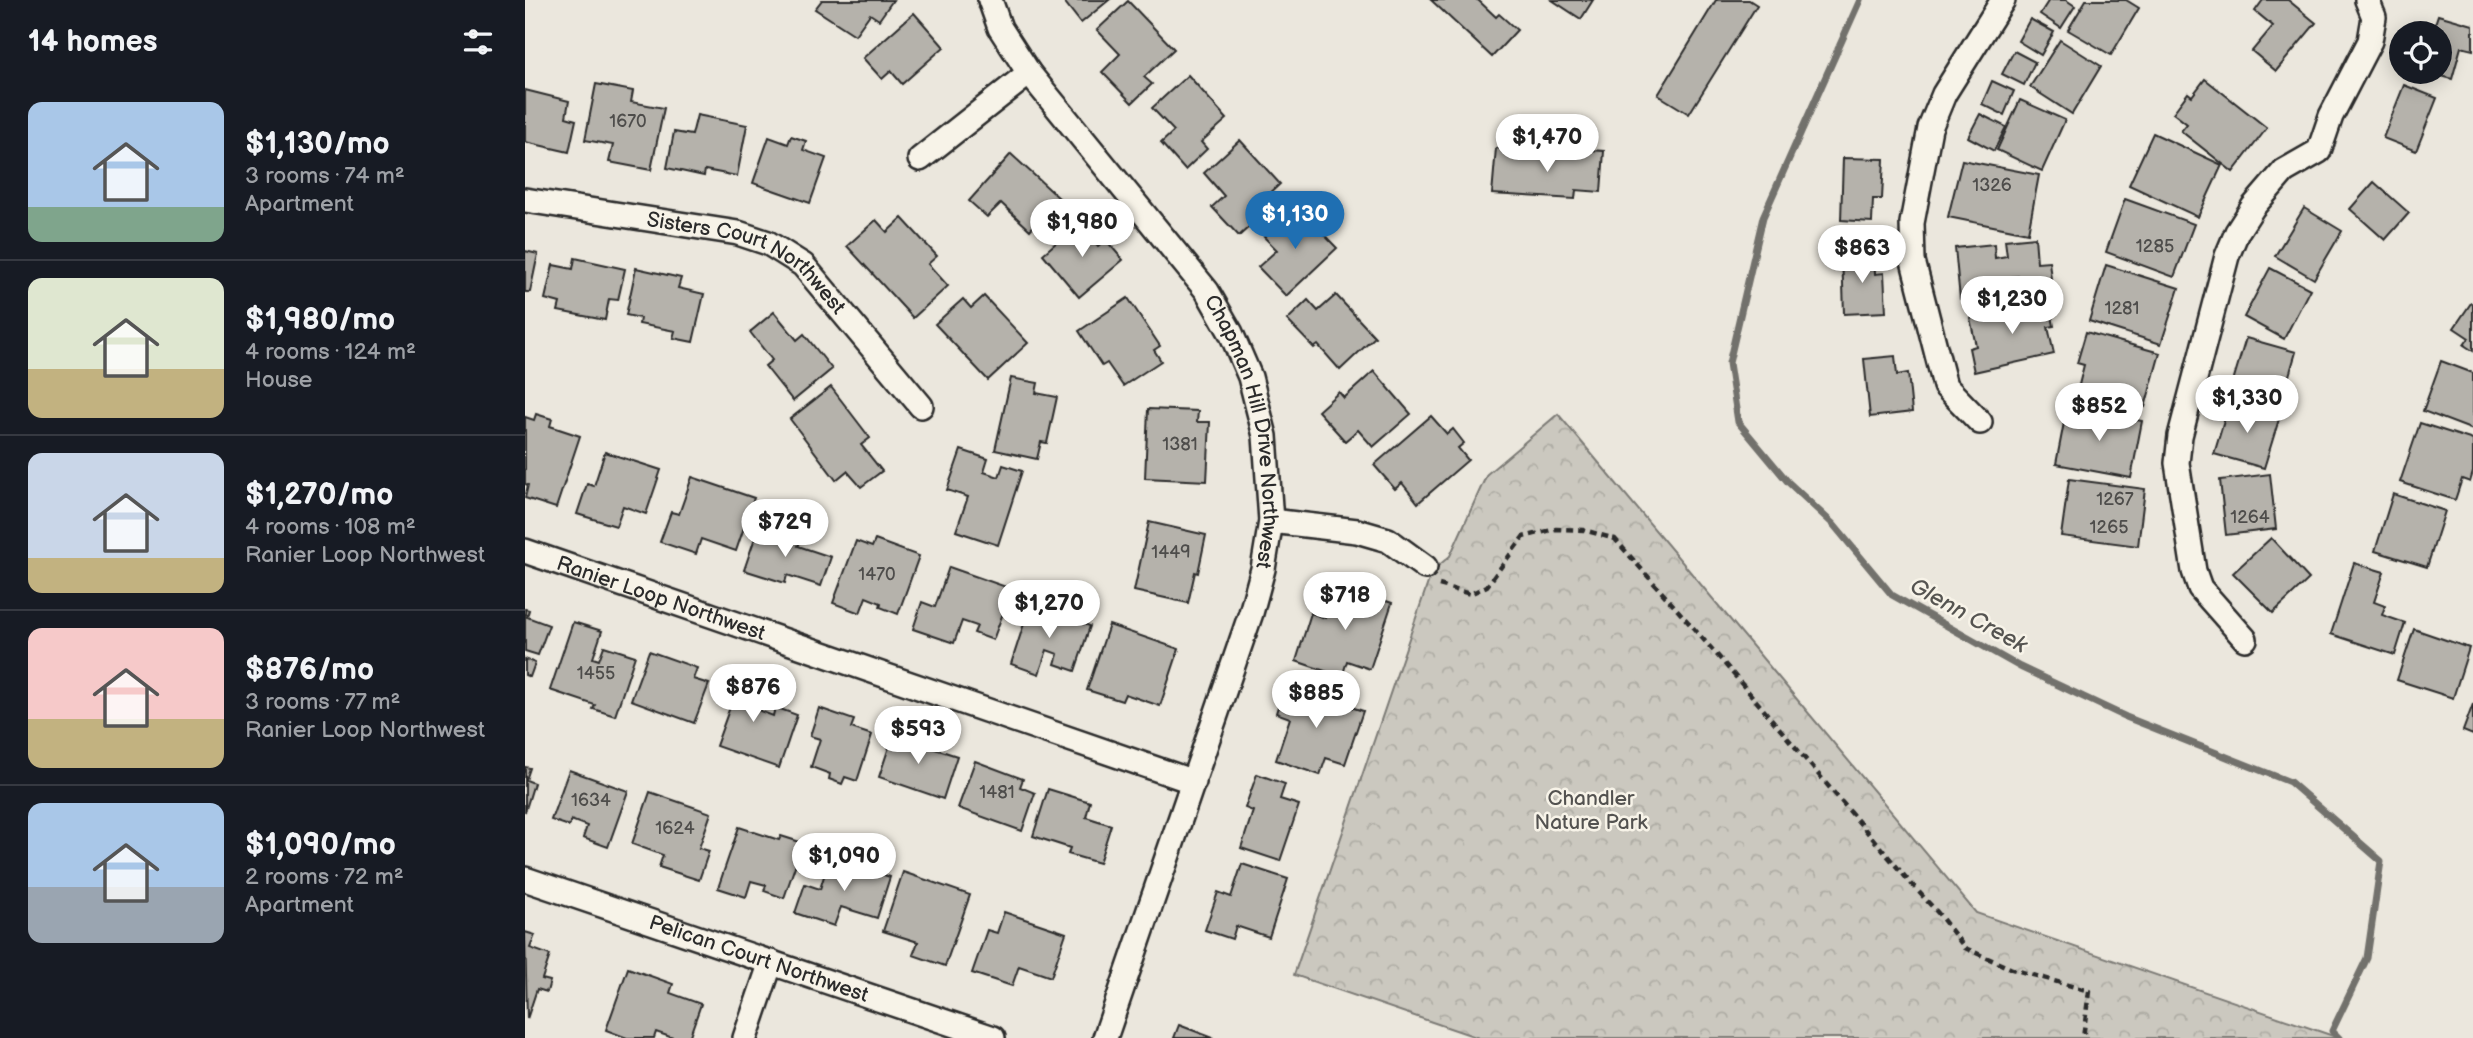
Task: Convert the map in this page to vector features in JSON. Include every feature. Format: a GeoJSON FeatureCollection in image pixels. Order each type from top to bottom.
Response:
{"type":"FeatureCollection","features":[{"type":"Feature","properties":{"kind":"street","name":"Chapman Hill Drive Northwest"},"geometry":{"type":"LineString","coordinates":[[990,0],[1000,28],[1029,73],[1207,291],[1231,333],[1250,377],[1265,436],[1271,521],[1263,569],[1251,613],[1105,1038]]}},
{"type":"Feature","properties":{"kind":"street"},"geometry":{"type":"LineString","coordinates":[[1980,422],[1945,386],[1913,261],[1912,223],[1930,128],[1944,94],[2003,0]]}},
{"type":"Feature","properties":{"kind":"street"},"geometry":{"type":"LineString","coordinates":[[2245,639],[2200,588],[2194,571],[2177,463],[2180,436],[2227,256],[2237,232],[2253,207],[2284,170],[2319,151],[2331,116],[2370,41],[2374,17],[2367,0]]}},
{"type":"Feature","properties":{"kind":"street"},"geometry":{"type":"LineString","coordinates":[[920,159],[1029,73]]}},
{"type":"Feature","properties":{"kind":"street","name":"Sisters Court Northwest"},"geometry":{"type":"LineString","coordinates":[[525,200],[738,233],[768,243],[803,265],[921,406]]}},
{"type":"Feature","properties":{"kind":"street"},"geometry":{"type":"LineString","coordinates":[[1271,521],[1357,531],[1388,540],[1426,567]]}},
{"type":"Feature","properties":{"kind":"street","name":"Ranier Loop Northwest"},"geometry":{"type":"LineString","coordinates":[[525,551],[1194,782]]}},
{"type":"Feature","properties":{"kind":"street","name":"Pelican Court Northwest"},"geometry":{"type":"LineString","coordinates":[[525,878],[993,1038]]}},
{"type":"Feature","properties":{"kind":"street"},"geometry":{"type":"LineString","coordinates":[[745,1038],[771,962]]}},
{"type":"Feature","properties":{"kind":"path"},"geometry":{"type":"LineString","coordinates":[[1426,567],[1438,584],[1470,594],[1487,586],[1523,537],[1556,528],[1584,530],[1615,539],[1938,913],[1965,948],[2012,969],[2089,991],[2083,1038]]}},
{"type":"Feature","properties":{"kind":"green space","name":"Chandler Nature Park"},"geometry":{"type":"Polygon","coordinates":[[[1558,414],[1976,913],[2339,1038],[1479,1038],[1294,975],[1432,571],[1450,556],[1487,474],[1558,414]]]}},
{"type":"Feature","properties":{"kind":"building"},"geometry":{"type":"Polygon","coordinates":[[[822,0],[893,0],[879,20],[870,14],[855,35],[815,9],[822,0]]]}},
{"type":"Feature","properties":{"kind":"building"},"geometry":{"type":"Polygon","coordinates":[[[1063,0],[1109,0],[1081,23],[1063,0]]]}},
{"type":"Feature","properties":{"kind":"building"},"geometry":{"type":"Polygon","coordinates":[[[1431,0],[1478,0],[1496,17],[1499,14],[1517,30],[1492,57],[1431,0]]]}},
{"type":"Feature","properties":{"kind":"building"},"geometry":{"type":"Polygon","coordinates":[[[1552,0],[1593,0],[1581,19],[1552,0]]]}},
{"type":"Feature","properties":{"kind":"building"},"geometry":{"type":"Polygon","coordinates":[[[1716,0],[1749,0],[1757,5],[1689,114],[1658,95],[1716,0]]]}},
{"type":"Feature","properties":{"kind":"building"},"geometry":{"type":"Polygon","coordinates":[[[2049,0],[2066,0],[2075,6],[2061,28],[2040,14],[2049,0]]]}},
{"type":"Feature","properties":{"kind":"building"},"geometry":{"type":"Polygon","coordinates":[[[2086,0],[2126,0],[2139,8],[2111,55],[2068,30],[2086,0]]]}},
{"type":"Feature","properties":{"kind":"building"},"geometry":{"type":"Polygon","coordinates":[[[2263,0],[2288,0],[2316,23],[2276,71],[2252,51],[2273,26],[2255,11],[2263,0]]]}},
{"type":"Feature","properties":{"kind":"building"},"geometry":{"type":"Polygon","coordinates":[[[1128,1],[1174,49],[1144,77],[1152,84],[1132,103],[1102,72],[1120,54],[1097,30],[1128,1]]]}},
{"type":"Feature","properties":{"kind":"building"},"geometry":{"type":"Polygon","coordinates":[[[914,13],[944,47],[902,84],[891,71],[882,79],[863,58],[914,13]]]}},
{"type":"Feature","properties":{"kind":"building"},"geometry":{"type":"Polygon","coordinates":[[[2438,15],[2473,25],[2473,50],[2461,47],[2452,79],[2452,21],[2436,21],[2438,15]]]}},
{"type":"Feature","properties":{"kind":"building"},"geometry":{"type":"Polygon","coordinates":[[[2030,19],[2054,32],[2041,55],[2018,41],[2030,19]]]}},
{"type":"Feature","properties":{"kind":"building"},"geometry":{"type":"Polygon","coordinates":[[[2060,40],[2101,66],[2072,114],[2030,87],[2060,40]]]}},
{"type":"Feature","properties":{"kind":"building"},"geometry":{"type":"Polygon","coordinates":[[[2014,51],[2035,62],[2024,85],[2002,74],[2014,51]]]}},
{"type":"Feature","properties":{"kind":"building"},"geometry":{"type":"Polygon","coordinates":[[[1188,75],[1227,119],[1201,142],[1207,149],[1185,170],[1161,143],[1174,131],[1152,108],[1188,75]]]}},
{"type":"Feature","properties":{"kind":"building"},"geometry":{"type":"Polygon","coordinates":[[[2205,79],[2267,128],[2233,172],[2181,131],[2187,124],[2173,113],[2188,93],[2192,96],[2205,79]]]}},
{"type":"Feature","properties":{"kind":"building"},"geometry":{"type":"Polygon","coordinates":[[[1992,81],[2014,91],[2004,115],[1982,104],[1992,81]]]}},
{"type":"Feature","properties":{"kind":"building"},"geometry":{"type":"Polygon","coordinates":[[[596,84],[633,91],[631,102],[664,108],[651,170],[609,162],[613,145],[585,140],[596,84]]]}},
{"type":"Feature","properties":{"kind":"building"},"geometry":{"type":"Polygon","coordinates":[[[2404,85],[2437,98],[2416,151],[2383,138],[2404,85]]]}},
{"type":"Feature","properties":{"kind":"building"},"geometry":{"type":"Polygon","coordinates":[[[525,90],[569,101],[566,117],[576,120],[569,152],[525,142],[525,90]]]}},
{"type":"Feature","properties":{"kind":"building"},"geometry":{"type":"Polygon","coordinates":[[[2020,100],[2065,120],[2042,171],[1997,150],[2020,100]]]}},
{"type":"Feature","properties":{"kind":"building"},"geometry":{"type":"Polygon","coordinates":[[[1980,114],[2006,127],[1994,151],[1968,137],[1980,114]]]}},
{"type":"Feature","properties":{"kind":"building"},"geometry":{"type":"Polygon","coordinates":[[[697,115],[747,125],[737,176],[705,170],[704,176],[667,168],[674,132],[692,135],[697,115]]]}},
{"type":"Feature","properties":{"kind":"building"},"geometry":{"type":"Polygon","coordinates":[[[2153,133],[2222,165],[2198,217],[2129,185],[2153,133]]]}},
{"type":"Feature","properties":{"kind":"building"},"geometry":{"type":"Polygon","coordinates":[[[791,136],[806,141],[803,150],[826,158],[810,203],[753,183],[769,137],[788,144],[791,136]]]}},
{"type":"Feature","properties":{"kind":"building"},"geometry":{"type":"Polygon","coordinates":[[[1240,140],[1280,184],[1253,209],[1260,217],[1239,236],[1212,207],[1224,196],[1204,173],[1240,140]]]}},
{"type":"Feature","properties":{"kind":"building"},"geometry":{"type":"Polygon","coordinates":[[[1496,148],[1575,157],[1576,149],[1604,151],[1601,192],[1576,190],[1575,199],[1492,194],[1496,148]]]}},
{"type":"Feature","properties":{"kind":"building"},"geometry":{"type":"Polygon","coordinates":[[[1011,154],[1059,198],[1030,230],[1001,203],[987,217],[969,201],[1011,154]]]}},
{"type":"Feature","properties":{"kind":"building"},"geometry":{"type":"Polygon","coordinates":[[[1843,158],[1884,159],[1882,199],[1873,199],[1872,222],[1841,220],[1843,158]]]}},
{"type":"Feature","properties":{"kind":"building"},"geometry":{"type":"Polygon","coordinates":[[[1962,160],[2039,175],[2028,233],[1948,217],[1962,160]]]}},
{"type":"Feature","properties":{"kind":"building"},"geometry":{"type":"Polygon","coordinates":[[[2374,182],[2409,213],[2385,240],[2350,209],[2374,182]]]}},
{"type":"Feature","properties":{"kind":"building"},"geometry":{"type":"Polygon","coordinates":[[[2125,199],[2194,224],[2174,277],[2106,252],[2125,199]]]}},
{"type":"Feature","properties":{"kind":"building"},"geometry":{"type":"Polygon","coordinates":[[[1296,206],[1337,248],[1286,296],[1258,267],[1277,250],[1264,237],[1296,206]]]}},
{"type":"Feature","properties":{"kind":"building"},"geometry":{"type":"Polygon","coordinates":[[[2304,208],[2342,231],[2314,279],[2275,256],[2304,208]]]}},
{"type":"Feature","properties":{"kind":"building"},"geometry":{"type":"Polygon","coordinates":[[[902,218],[937,256],[928,264],[948,286],[913,318],[847,246],[876,220],[887,232],[902,218]]]}},
{"type":"Feature","properties":{"kind":"building"},"geometry":{"type":"Polygon","coordinates":[[[1079,223],[1098,246],[1106,240],[1123,260],[1079,297],[1043,254],[1079,223]]]}},
{"type":"Feature","properties":{"kind":"building"},"geometry":{"type":"Polygon","coordinates":[[[2035,237],[2037,262],[2049,261],[2052,288],[2024,291],[2023,276],[2011,277],[2012,294],[1960,299],[1955,248],[1994,244],[1995,258],[2007,256],[2005,240],[2035,237]]]}},
{"type":"Feature","properties":{"kind":"building"},"geometry":{"type":"Polygon","coordinates":[[[525,251],[538,254],[530,292],[525,292],[525,251]]]}},
{"type":"Feature","properties":{"kind":"building"},"geometry":{"type":"Polygon","coordinates":[[[1874,252],[1875,274],[1884,273],[1886,312],[1844,314],[1842,253],[1874,252]]]}},
{"type":"Feature","properties":{"kind":"building"},"geometry":{"type":"Polygon","coordinates":[[[575,258],[625,269],[618,300],[609,299],[605,320],[558,311],[560,303],[545,299],[553,265],[573,269],[575,258]]]}},
{"type":"Feature","properties":{"kind":"building"},"geometry":{"type":"Polygon","coordinates":[[[2106,265],[2179,288],[2161,344],[2089,321],[2106,265]]]}},
{"type":"Feature","properties":{"kind":"building"},"geometry":{"type":"Polygon","coordinates":[[[636,268],[681,278],[678,288],[704,294],[693,342],[673,338],[675,331],[639,324],[640,318],[626,315],[636,268]]]}},
{"type":"Feature","properties":{"kind":"building"},"geometry":{"type":"Polygon","coordinates":[[[2270,268],[2310,289],[2284,339],[2244,317],[2270,268]]]}},
{"type":"Feature","properties":{"kind":"building"},"geometry":{"type":"Polygon","coordinates":[[[1336,295],[1375,337],[1340,370],[1318,345],[1314,348],[1287,320],[1308,300],[1318,311],[1336,295]]]}},
{"type":"Feature","properties":{"kind":"building"},"geometry":{"type":"Polygon","coordinates":[[[984,296],[1028,343],[988,380],[935,324],[963,299],[971,308],[984,296]]]}},
{"type":"Feature","properties":{"kind":"building"},"geometry":{"type":"Polygon","coordinates":[[[1128,298],[1160,346],[1154,350],[1161,361],[1123,386],[1107,363],[1102,366],[1079,331],[1128,298]]]}},
{"type":"Feature","properties":{"kind":"building"},"geometry":{"type":"Polygon","coordinates":[[[2049,301],[2054,326],[2048,327],[2054,354],[1974,372],[1969,348],[1976,346],[1970,318],[2049,301]]]}},
{"type":"Feature","properties":{"kind":"building"},"geometry":{"type":"Polygon","coordinates":[[[2471,303],[2473,351],[2464,345],[2469,338],[2454,328],[2471,303]]]}},
{"type":"Feature","properties":{"kind":"building"},"geometry":{"type":"Polygon","coordinates":[[[774,312],[797,340],[804,334],[832,369],[793,401],[765,366],[772,360],[750,332],[774,312]]]}},
{"type":"Feature","properties":{"kind":"building"},"geometry":{"type":"Polygon","coordinates":[[[2086,332],[2160,353],[2145,407],[2078,389],[2084,365],[2077,363],[2086,332]]]}},
{"type":"Feature","properties":{"kind":"building"},"geometry":{"type":"Polygon","coordinates":[[[2246,338],[2296,352],[2280,406],[2230,391],[2246,338]]]}},
{"type":"Feature","properties":{"kind":"building"},"geometry":{"type":"Polygon","coordinates":[[[1895,356],[1897,375],[1908,373],[1912,412],[1870,417],[1864,359],[1895,356]]]}},
{"type":"Feature","properties":{"kind":"building"},"geometry":{"type":"Polygon","coordinates":[[[2441,361],[2473,373],[2473,430],[2423,411],[2441,361]]]}},
{"type":"Feature","properties":{"kind":"building"},"geometry":{"type":"Polygon","coordinates":[[[1374,371],[1411,414],[1373,447],[1358,430],[1345,441],[1318,411],[1339,392],[1344,398],[1374,371]]]}},
{"type":"Feature","properties":{"kind":"building"},"geometry":{"type":"Polygon","coordinates":[[[1011,378],[1038,383],[1036,393],[1057,397],[1047,443],[1041,442],[1037,459],[995,450],[1011,378]]]}},
{"type":"Feature","properties":{"kind":"building"},"geometry":{"type":"Polygon","coordinates":[[[831,387],[870,438],[861,445],[882,471],[861,487],[847,471],[836,480],[790,419],[831,387]]]}},
{"type":"Feature","properties":{"kind":"building"},"geometry":{"type":"Polygon","coordinates":[[[2230,401],[2280,416],[2264,468],[2214,454],[2230,401]]]}},
{"type":"Feature","properties":{"kind":"building"},"geometry":{"type":"Polygon","coordinates":[[[2067,407],[2142,421],[2131,478],[2056,464],[2067,407]]]}},
{"type":"Feature","properties":{"kind":"building"},"geometry":{"type":"Polygon","coordinates":[[[1148,409],[1198,411],[1197,422],[1210,422],[1207,481],[1145,478],[1148,409]]]}},
{"type":"Feature","properties":{"kind":"building"},"geometry":{"type":"Polygon","coordinates":[[[536,414],[552,419],[550,426],[580,436],[556,508],[525,498],[528,485],[525,484],[525,417],[534,420],[536,414]]]}},
{"type":"Feature","properties":{"kind":"building"},"geometry":{"type":"Polygon","coordinates":[[[1431,416],[1447,434],[1453,429],[1464,443],[1458,448],[1468,460],[1418,503],[1402,483],[1395,489],[1374,465],[1431,416]]]}},
{"type":"Feature","properties":{"kind":"building"},"geometry":{"type":"Polygon","coordinates":[[[2420,423],[2473,440],[2473,472],[2470,482],[2462,479],[2455,500],[2400,482],[2420,423]]]}},
{"type":"Feature","properties":{"kind":"building"},"geometry":{"type":"Polygon","coordinates":[[[961,450],[988,459],[984,472],[999,477],[1003,465],[1022,471],[998,545],[956,531],[968,497],[947,490],[961,450]]]}},
{"type":"Feature","properties":{"kind":"building"},"geometry":{"type":"Polygon","coordinates":[[[605,452],[661,470],[646,514],[623,506],[616,526],[577,514],[587,484],[594,486],[605,452]]]}},
{"type":"Feature","properties":{"kind":"building"},"geometry":{"type":"Polygon","coordinates":[[[2270,474],[2276,529],[2226,535],[2220,480],[2270,474]]]}},
{"type":"Feature","properties":{"kind":"building"},"geometry":{"type":"Polygon","coordinates":[[[692,477],[754,498],[736,551],[701,539],[696,554],[660,542],[671,512],[679,514],[692,477]]]}},
{"type":"Feature","properties":{"kind":"building"},"geometry":{"type":"Polygon","coordinates":[[[2069,479],[2145,489],[2138,546],[2061,536],[2069,479]]]}},
{"type":"Feature","properties":{"kind":"building"},"geometry":{"type":"Polygon","coordinates":[[[2393,494],[2445,511],[2427,567],[2375,551],[2393,494]]]}},
{"type":"Feature","properties":{"kind":"building"},"geometry":{"type":"Polygon","coordinates":[[[1149,522],[1206,535],[1188,603],[1134,591],[1149,522]]]}},
{"type":"Feature","properties":{"kind":"building"},"geometry":{"type":"Polygon","coordinates":[[[759,526],[801,540],[798,546],[831,557],[821,586],[787,575],[785,583],[744,570],[759,526]]]}},
{"type":"Feature","properties":{"kind":"building"},"geometry":{"type":"Polygon","coordinates":[[[2271,538],[2309,579],[2273,613],[2233,573],[2271,538]]]}},
{"type":"Feature","properties":{"kind":"building"},"geometry":{"type":"Polygon","coordinates":[[[875,540],[919,556],[898,614],[880,607],[881,603],[866,597],[860,613],[833,603],[856,541],[872,547],[875,540]]]}},
{"type":"Feature","properties":{"kind":"building"},"geometry":{"type":"Polygon","coordinates":[[[2354,563],[2384,572],[2374,602],[2385,606],[2382,615],[2405,623],[2395,655],[2331,634],[2354,563]]]}},
{"type":"Feature","properties":{"kind":"building"},"geometry":{"type":"Polygon","coordinates":[[[949,567],[1012,589],[993,640],[974,633],[977,626],[962,621],[954,643],[913,629],[922,602],[935,607],[949,567]]]}},
{"type":"Feature","properties":{"kind":"building"},"geometry":{"type":"Polygon","coordinates":[[[1335,584],[1392,603],[1370,669],[1347,661],[1342,677],[1296,661],[1311,613],[1325,618],[1335,584]]]}},
{"type":"Feature","properties":{"kind":"building"},"geometry":{"type":"Polygon","coordinates":[[[1030,605],[1090,626],[1075,671],[1055,664],[1058,654],[1047,650],[1039,674],[1011,664],[1030,605]]]}},
{"type":"Feature","properties":{"kind":"building"},"geometry":{"type":"Polygon","coordinates":[[[525,609],[529,610],[527,617],[549,625],[538,655],[525,651],[525,609]]]}},
{"type":"Feature","properties":{"kind":"building"},"geometry":{"type":"Polygon","coordinates":[[[573,622],[602,631],[593,658],[599,660],[604,646],[635,656],[615,716],[593,709],[595,705],[550,690],[573,622]]]}},
{"type":"Feature","properties":{"kind":"building"},"geometry":{"type":"Polygon","coordinates":[[[1109,625],[1179,649],[1160,706],[1125,694],[1122,701],[1087,690],[1109,625]]]}},
{"type":"Feature","properties":{"kind":"building"},"geometry":{"type":"Polygon","coordinates":[[[2414,629],[2469,648],[2453,698],[2397,680],[2414,629]]]}},
{"type":"Feature","properties":{"kind":"building"},"geometry":{"type":"Polygon","coordinates":[[[649,651],[697,668],[693,679],[709,684],[694,723],[631,700],[649,651]]]}},
{"type":"Feature","properties":{"kind":"building"},"geometry":{"type":"Polygon","coordinates":[[[525,659],[535,663],[530,677],[525,675],[525,659]]]}},
{"type":"Feature","properties":{"kind":"building"},"geometry":{"type":"Polygon","coordinates":[[[725,675],[767,689],[760,711],[773,716],[775,707],[797,715],[779,768],[716,746],[730,707],[716,702],[725,675]]]}},
{"type":"Feature","properties":{"kind":"building"},"geometry":{"type":"Polygon","coordinates":[[[1285,685],[1363,711],[1345,764],[1326,758],[1320,775],[1276,760],[1290,718],[1276,713],[1285,685]]]}},
{"type":"Feature","properties":{"kind":"building"},"geometry":{"type":"Polygon","coordinates":[[[2473,704],[2473,735],[2463,731],[2473,704]]]}},
{"type":"Feature","properties":{"kind":"building"},"geometry":{"type":"Polygon","coordinates":[[[819,708],[854,720],[851,728],[872,735],[857,781],[845,777],[842,784],[829,779],[830,774],[811,767],[820,739],[810,736],[819,708]]]}},
{"type":"Feature","properties":{"kind":"building"},"geometry":{"type":"Polygon","coordinates":[[[894,732],[915,739],[914,742],[957,756],[943,799],[879,777],[894,732]]]}},
{"type":"Feature","properties":{"kind":"building"},"geometry":{"type":"Polygon","coordinates":[[[975,761],[1023,779],[1020,787],[1035,793],[1022,831],[958,808],[975,761]]]}},
{"type":"Feature","properties":{"kind":"building"},"geometry":{"type":"Polygon","coordinates":[[[525,767],[530,768],[526,780],[534,783],[525,812],[525,767]]]}},
{"type":"Feature","properties":{"kind":"building"},"geometry":{"type":"Polygon","coordinates":[[[569,770],[628,791],[608,847],[583,838],[587,826],[571,820],[569,826],[551,820],[569,770]]]}},
{"type":"Feature","properties":{"kind":"building"},"geometry":{"type":"Polygon","coordinates":[[[1257,774],[1285,784],[1280,799],[1299,805],[1280,861],[1241,848],[1253,811],[1245,808],[1257,774]]]}},
{"type":"Feature","properties":{"kind":"building"},"geometry":{"type":"Polygon","coordinates":[[[1048,789],[1090,802],[1086,817],[1111,825],[1099,863],[1068,854],[1070,848],[1033,836],[1048,789]]]}},
{"type":"Feature","properties":{"kind":"building"},"geometry":{"type":"Polygon","coordinates":[[[650,792],[711,813],[699,848],[709,851],[699,880],[659,867],[663,855],[632,844],[650,792]]]}},
{"type":"Feature","properties":{"kind":"building"},"geometry":{"type":"Polygon","coordinates":[[[739,827],[779,840],[781,836],[803,843],[784,898],[764,891],[766,885],[751,881],[746,897],[718,888],[739,827]]]}},
{"type":"Feature","properties":{"kind":"building"},"geometry":{"type":"Polygon","coordinates":[[[830,857],[890,877],[877,918],[841,907],[834,926],[795,913],[805,884],[820,889],[830,857]]]}},
{"type":"Feature","properties":{"kind":"building"},"geometry":{"type":"Polygon","coordinates":[[[1242,864],[1288,879],[1269,937],[1236,926],[1232,939],[1205,930],[1218,892],[1231,897],[1242,864]]]}},
{"type":"Feature","properties":{"kind":"building"},"geometry":{"type":"Polygon","coordinates":[[[903,872],[970,895],[945,966],[913,955],[918,942],[883,931],[903,872]]]}},
{"type":"Feature","properties":{"kind":"building"},"geometry":{"type":"Polygon","coordinates":[[[1004,912],[1066,933],[1051,977],[1019,966],[1012,986],[972,973],[987,930],[997,933],[1004,912]]]}},
{"type":"Feature","properties":{"kind":"building"},"geometry":{"type":"Polygon","coordinates":[[[525,932],[535,935],[530,948],[550,955],[542,979],[550,981],[547,992],[537,989],[527,1019],[525,932]]]}},
{"type":"Feature","properties":{"kind":"building"},"geometry":{"type":"Polygon","coordinates":[[[628,968],[673,984],[670,993],[701,1004],[689,1038],[673,1038],[656,1032],[654,1038],[627,1038],[606,1030],[628,968]]]}},
{"type":"Feature","properties":{"kind":"building"},"geometry":{"type":"Polygon","coordinates":[[[1179,1025],[1213,1038],[1174,1038],[1179,1025]]]}},
{"type":"Feature","properties":{"kind":"waterway","name":"Glenn Creek"},"geometry":{"type":"LineString","coordinates":[[1860,0],[1763,217],[1729,363],[1738,422],[1788,482],[1833,524],[1892,595],[2020,667],[2126,717],[2290,782],[2381,861],[2367,958],[2332,1031],[2339,1038]]}}]}
